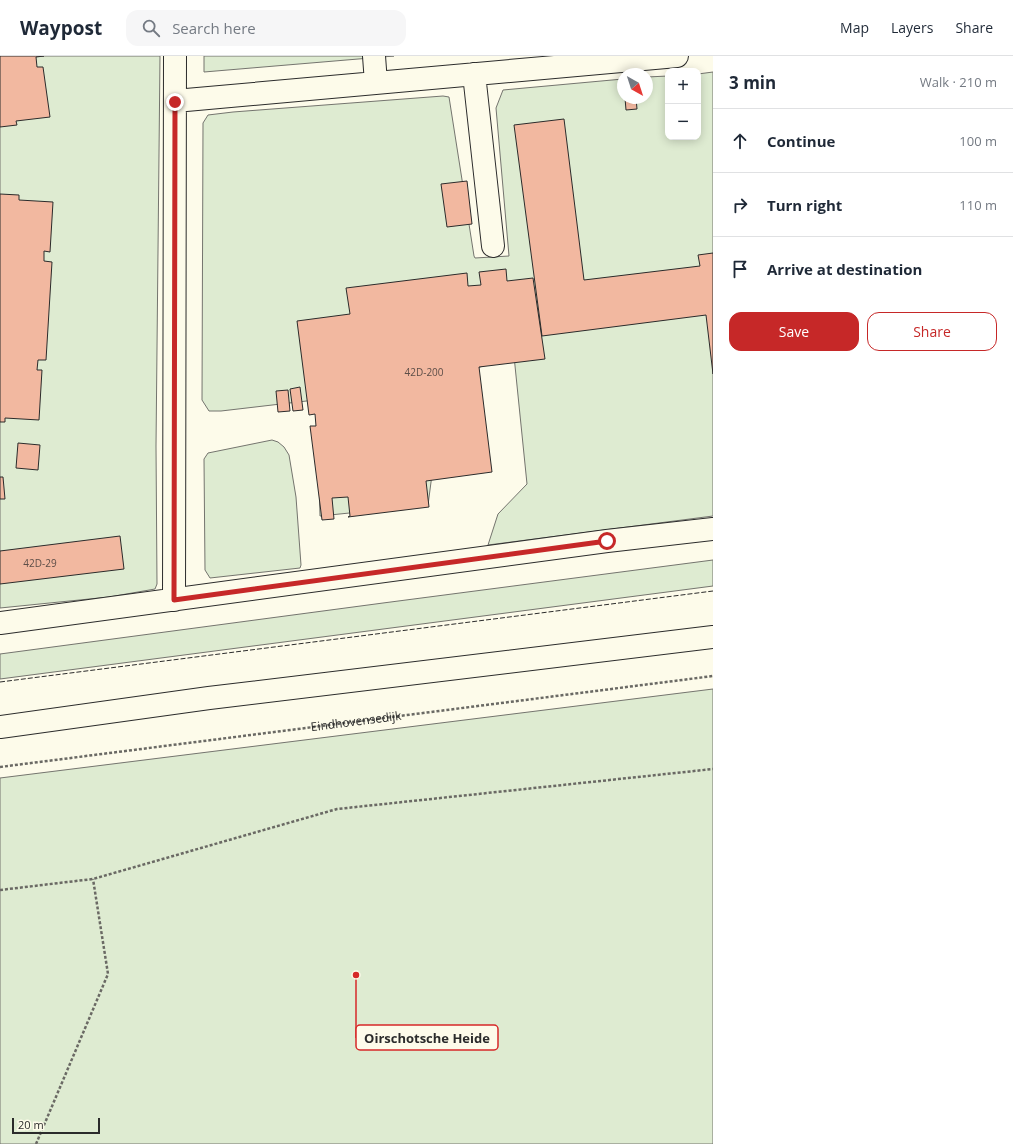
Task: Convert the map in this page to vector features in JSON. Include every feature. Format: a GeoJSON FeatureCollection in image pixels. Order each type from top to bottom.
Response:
{"type":"FeatureCollection","features":[{"type":"Feature","properties":{"kind":"street"},"geometry":{"type":"LineString","coordinates":[[174,600],[175,56]]}},
{"type":"Feature","properties":{"kind":"street"},"geometry":{"type":"LineString","coordinates":[[374,56],[376,83]]}},
{"type":"Feature","properties":{"kind":"street"},"geometry":{"type":"LineString","coordinates":[[175,102],[677,56]]}},
{"type":"Feature","properties":{"kind":"street"},"geometry":{"type":"LineString","coordinates":[[474,74],[493,246]]}},
{"type":"Feature","properties":{"kind":"street"},"geometry":{"type":"LineString","coordinates":[[0,623],[599,542],[713,529]]}},
{"type":"Feature","properties":{"kind":"street"},"geometry":{"type":"LineString","coordinates":[[0,727],[209,698],[713,637]]}},
{"type":"Feature","properties":{"kind":"path","name":"Eindhovensedijk"},"geometry":{"type":"LineString","coordinates":[[0,767],[713,676]]}},
{"type":"Feature","properties":{"kind":"path"},"geometry":{"type":"LineString","coordinates":[[0,890],[92,879],[337,809],[713,769]]}},
{"type":"Feature","properties":{"kind":"path"},"geometry":{"type":"LineString","coordinates":[[36,1144],[108,974],[92,879]]}},
{"type":"Feature","properties":{"kind":"green space"},"geometry":{"type":"Polygon","coordinates":[[[0,56],[160,56],[156,446],[157,584],[155,589],[109,597],[0,608],[0,56]]]}},
{"type":"Feature","properties":{"kind":"green space"},"geometry":{"type":"Polygon","coordinates":[[[204,56],[394,56],[204,72],[204,56]]]}},
{"type":"Feature","properties":{"kind":"green space"},"geometry":{"type":"Polygon","coordinates":[[[713,72],[713,516],[488,545],[498,514],[527,484],[514,356],[477,368],[433,467],[428,505],[320,516],[317,405],[315,400],[221,411],[209,411],[202,400],[203,123],[208,115],[443,96],[449,97],[474,256],[475,258],[509,256],[496,108],[503,90],[617,80],[617,104],[653,104],[653,77],[665,76],[665,140],[701,140],[701,74],[713,72]]]}},
{"type":"Feature","properties":{"kind":"green space"},"geometry":{"type":"Polygon","coordinates":[[[272,440],[278,442],[284,447],[289,455],[296,497],[300,568],[210,578],[205,570],[204,459],[208,453],[272,440]]]}},
{"type":"Feature","properties":{"kind":"green space"},"geometry":{"type":"Polygon","coordinates":[[[713,560],[713,586],[0,679],[0,654],[713,560]]]}},
{"type":"Feature","properties":{"kind":"green space"},"geometry":{"type":"Polygon","coordinates":[[[713,689],[713,1144],[0,1144],[0,778],[713,689]]]}},
{"type":"Feature","properties":{"kind":"building"},"geometry":{"type":"Polygon","coordinates":[[[0,56],[44,56],[36,57],[37,67],[43,67],[50,117],[16,121],[17,125],[0,127],[0,56]]]}},
{"type":"Feature","properties":{"kind":"building"},"geometry":{"type":"Polygon","coordinates":[[[626,104],[637,104],[637,109],[626,110],[626,104]]]}},
{"type":"Feature","properties":{"kind":"building"},"geometry":{"type":"Polygon","coordinates":[[[564,119],[584,280],[700,266],[698,255],[713,253],[713,374],[706,315],[542,336],[514,125],[564,119]]]}},
{"type":"Feature","properties":{"kind":"building"},"geometry":{"type":"Polygon","coordinates":[[[467,181],[472,224],[447,227],[441,184],[467,181]]]}},
{"type":"Feature","properties":{"kind":"building"},"geometry":{"type":"Polygon","coordinates":[[[0,194],[19,195],[19,200],[53,202],[50,252],[44,251],[44,261],[52,262],[46,360],[38,360],[37,370],[42,370],[39,420],[5,418],[5,422],[0,422],[0,194]]]}},
{"type":"Feature","properties":{"kind":"building"},"geometry":{"type":"Polygon","coordinates":[[[506,269],[507,281],[533,278],[545,359],[479,367],[492,472],[426,481],[429,507],[348,517],[350,516],[348,497],[332,498],[334,519],[322,520],[310,426],[316,426],[315,414],[309,415],[297,321],[350,314],[346,288],[467,273],[468,286],[481,285],[479,272],[506,269]]]}},
{"type":"Feature","properties":{"kind":"building"},"geometry":{"type":"Polygon","coordinates":[[[300,387],[303,410],[293,411],[290,389],[300,387]]]}},
{"type":"Feature","properties":{"kind":"building"},"geometry":{"type":"Polygon","coordinates":[[[288,390],[290,411],[278,412],[276,391],[288,390]]]}},
{"type":"Feature","properties":{"kind":"building"},"geometry":{"type":"Polygon","coordinates":[[[18,443],[40,445],[38,470],[16,468],[18,443]]]}},
{"type":"Feature","properties":{"kind":"building"},"geometry":{"type":"Polygon","coordinates":[[[0,477],[3,477],[5,499],[0,499],[0,477]]]}},
{"type":"Feature","properties":{"kind":"building"},"geometry":{"type":"Polygon","coordinates":[[[120,536],[124,569],[0,584],[0,551],[120,536]]]}},
{"type":"Feature","properties":{"kind":"fence"},"geometry":{"type":"LineString","coordinates":[[0,682],[713,591]]}},
{"type":"Feature","properties":{"kind":"place","name":"Oirschotsche Heide"},"geometry":{"type":"Point","coordinates":[356,975]}},
{"type":"Feature","properties":{"kind":"route"},"geometry":{"type":"LineString","coordinates":[[175,102],[174,600],[607,541]]}}]}
